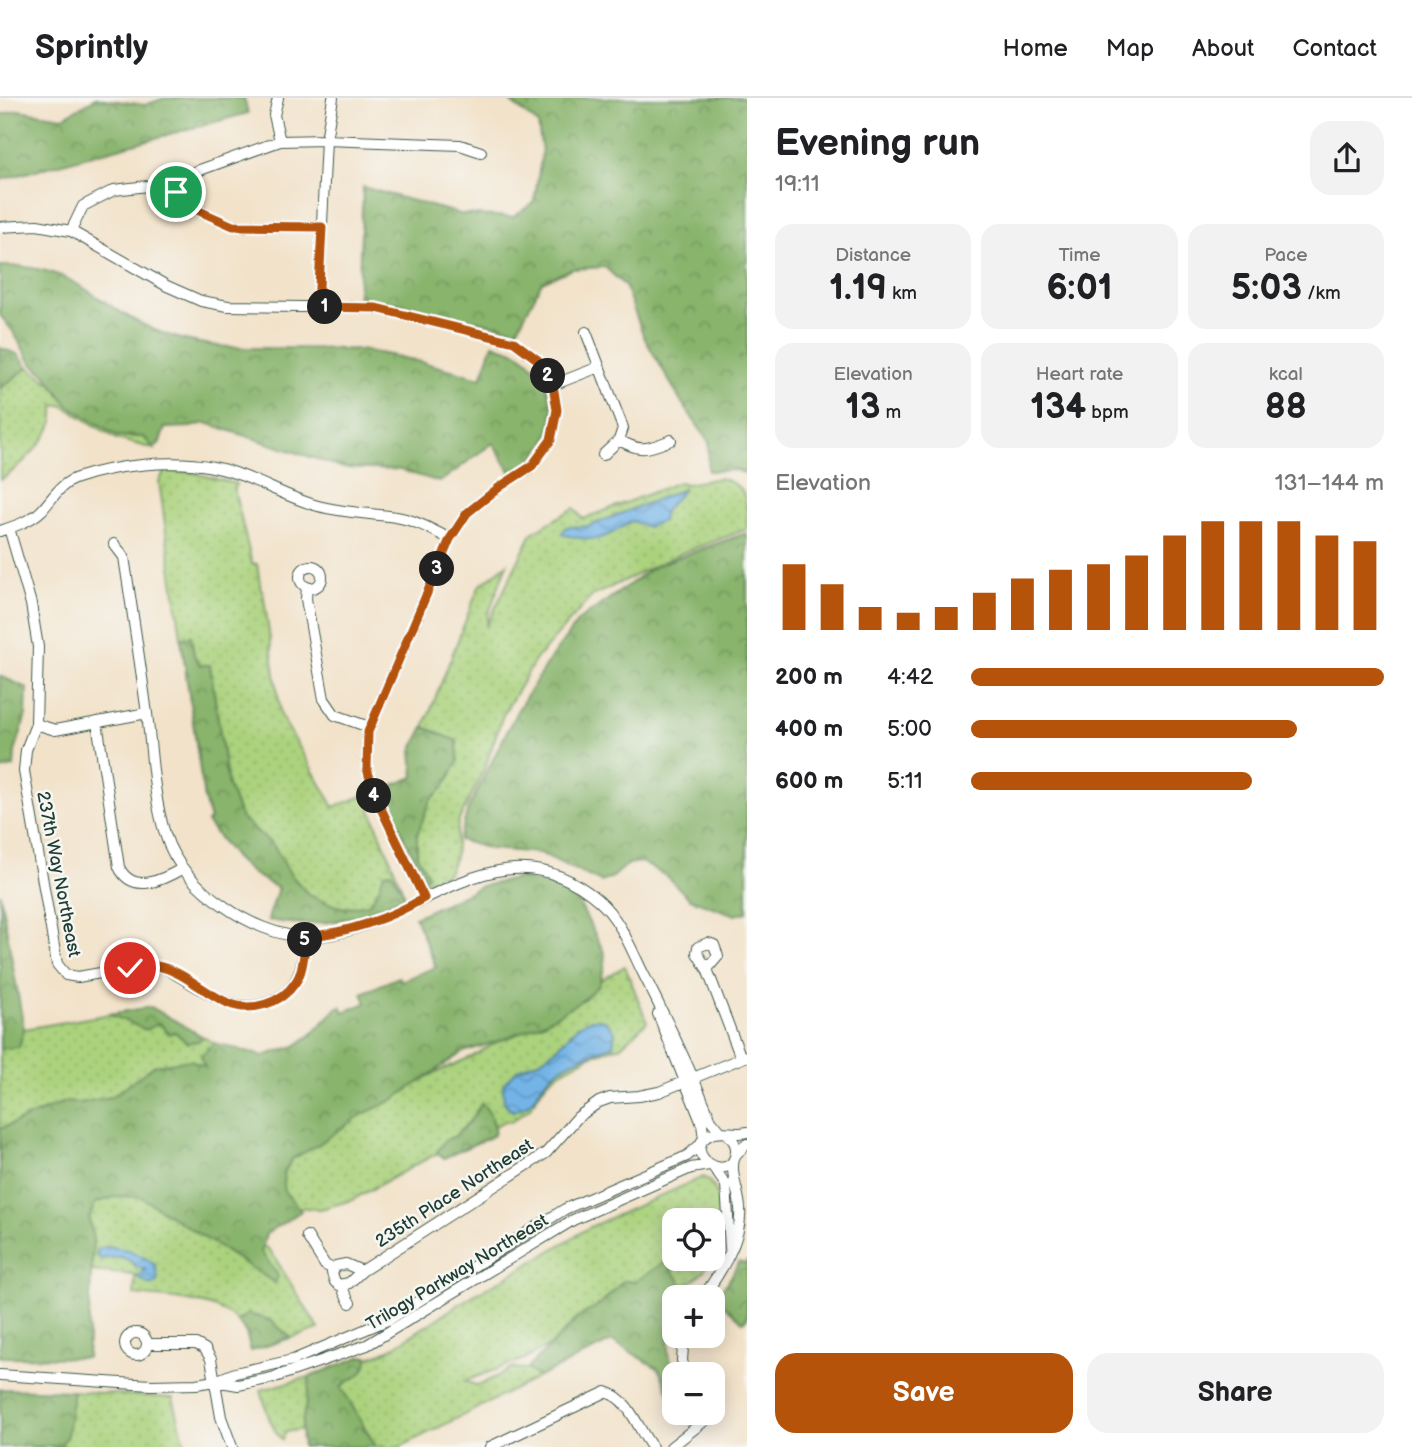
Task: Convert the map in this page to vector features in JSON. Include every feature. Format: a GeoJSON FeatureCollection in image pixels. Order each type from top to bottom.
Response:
{"type":"FeatureCollection","features":[{"type":"Feature","properties":{"kind":"street"},"geometry":{"type":"LineString","coordinates":[[278,98],[274,115],[280,141]]}},
{"type":"Feature","properties":{"kind":"street"},"geometry":{"type":"LineString","coordinates":[[318,307],[326,140],[333,98]]}},
{"type":"Feature","properties":{"kind":"street"},"geometry":{"type":"LineString","coordinates":[[176,192],[186,175],[280,141],[460,145],[481,152]]}},
{"type":"Feature","properties":{"kind":"street"},"geometry":{"type":"LineString","coordinates":[[71,231],[83,206],[114,190],[156,185],[176,192],[197,210],[233,226],[322,227]]}},
{"type":"Feature","properties":{"kind":"street"},"geometry":{"type":"LineString","coordinates":[[0,227],[37,225],[71,231],[167,286],[201,301],[228,306],[376,308],[514,342],[538,360],[553,385],[557,410],[551,440],[532,466],[467,513],[450,539],[369,727],[367,768],[374,794],[424,898]]}},
{"type":"Feature","properties":{"kind":"street"},"geometry":{"type":"LineString","coordinates":[[586,332],[624,428],[619,440],[603,455]]}},
{"type":"Feature","properties":{"kind":"street"},"geometry":{"type":"LineString","coordinates":[[553,385],[599,367]]}},
{"type":"Feature","properties":{"kind":"street"},"geometry":{"type":"LineString","coordinates":[[619,440],[634,449],[645,450],[671,440]]}},
{"type":"Feature","properties":{"kind":"street"},"geometry":{"type":"LineString","coordinates":[[5,530],[28,521],[73,479],[99,471],[183,463],[215,467],[315,505],[353,514],[408,520],[450,539]]}},
{"type":"Feature","properties":{"kind":"street","name":"237th Way Northeast"},"geometry":{"type":"LineString","coordinates":[[5,530],[31,604],[38,647],[36,724],[26,750],[24,771],[57,964],[66,975],[78,977],[157,966],[230,1004],[254,1007],[279,1000],[296,982],[306,937]]}},
{"type":"Feature","properties":{"kind":"street"},"geometry":{"type":"LineString","coordinates":[[114,544],[124,557],[156,793],[165,835],[183,868],[207,894],[241,917],[266,928],[306,937],[350,930],[382,919],[424,898],[491,871],[528,869],[547,872],[564,878],[600,901],[620,926],[694,1077],[711,1119],[735,1143],[732,1171],[741,1211],[736,1239],[712,1285]]}},
{"type":"Feature","properties":{"kind":"street"},"geometry":{"type":"LineString","coordinates":[[307,587],[306,599],[324,699],[335,715],[369,727]]}},
{"type":"Feature","properties":{"kind":"street"},"geometry":{"type":"LineString","coordinates":[[36,724],[55,730],[147,713]]}},
{"type":"Feature","properties":{"kind":"street"},"geometry":{"type":"LineString","coordinates":[[97,722],[122,874],[134,883],[142,884],[159,880],[183,868]]}},
{"type":"Feature","properties":{"kind":"street"},"geometry":{"type":"LineString","coordinates":[[707,970],[744,1057]]}},
{"type":"Feature","properties":{"kind":"street"},"geometry":{"type":"LineString","coordinates":[[642,971],[683,1082],[702,1124],[702,1157],[720,1173],[726,1185],[730,1248]]}},
{"type":"Feature","properties":{"kind":"street","name":"235th Place Northeast"},"geometry":{"type":"LineString","coordinates":[[343,1285],[546,1153],[578,1117],[599,1102],[610,1098],[646,1095],[744,1057]]}},
{"type":"Feature","properties":{"kind":"street"},"geometry":{"type":"LineString","coordinates":[[703,1142],[709,1135],[747,1132]]}},
{"type":"Feature","properties":{"kind":"street","name":"Trilogy Parkway Northeast"},"geometry":{"type":"LineString","coordinates":[[215,1381],[235,1373],[293,1360],[390,1319],[553,1215],[687,1156],[703,1142]]}},
{"type":"Feature","properties":{"kind":"street"},"geometry":{"type":"LineString","coordinates":[[712,1166],[726,1167],[747,1144]]}},
{"type":"Feature","properties":{"kind":"street","name":"Trilogy Parkway Northeast"},"geometry":{"type":"LineString","coordinates":[[0,1375],[151,1385],[215,1381],[238,1385],[272,1378],[367,1345],[573,1220],[691,1168],[712,1166]]}},
{"type":"Feature","properties":{"kind":"street"},"geometry":{"type":"LineString","coordinates":[[307,1236],[326,1265],[333,1269]]}},
{"type":"Feature","properties":{"kind":"street"},"geometry":{"type":"LineString","coordinates":[[333,1269],[346,1264],[362,1271]]}},
{"type":"Feature","properties":{"kind":"street"},"geometry":{"type":"LineString","coordinates":[[333,1269],[335,1282],[343,1285],[350,1303]]}},
{"type":"Feature","properties":{"kind":"street"},"geometry":{"type":"LineString","coordinates":[[147,1344],[201,1346],[209,1353],[221,1417],[232,1447]]}},
{"type":"Feature","properties":{"kind":"street"},"geometry":{"type":"LineString","coordinates":[[490,1447],[606,1392],[617,1395],[625,1403],[652,1447]]}},
{"type":"Feature","properties":{"kind":"street"},"geometry":{"type":"LineString","coordinates":[[671,1447],[695,1425]]}},
{"type":"Feature","properties":{"kind":"green space"},"geometry":{"type":"Polygon","coordinates":[[[96,98],[145,105],[165,98],[244,98],[248,113],[0,180],[0,115],[18,110],[63,117],[96,98]]]}},
{"type":"Feature","properties":{"kind":"green space"},"geometry":{"type":"Polygon","coordinates":[[[506,98],[747,98],[747,474],[736,470],[708,471],[709,442],[682,403],[644,337],[625,286],[605,267],[572,269],[542,282],[517,330],[396,303],[358,298],[363,187],[460,214],[513,217],[534,202],[542,152],[538,124],[506,98]]]}},
{"type":"Feature","properties":{"kind":"green space"},"geometry":{"type":"Polygon","coordinates":[[[0,266],[47,271],[81,286],[129,318],[150,328],[175,337],[225,347],[356,350],[418,361],[481,378],[493,344],[525,358],[543,379],[552,405],[550,432],[537,453],[512,474],[493,443],[440,482],[400,470],[344,468],[206,423],[191,427],[165,428],[154,449],[144,437],[118,436],[68,405],[45,374],[31,363],[0,315],[0,266]]]}},
{"type":"Feature","properties":{"kind":"green space"},"geometry":{"type":"Polygon","coordinates":[[[0,348],[18,354],[28,367],[0,389],[0,348]]]}},
{"type":"Feature","properties":{"kind":"green space"},"geometry":{"type":"Polygon","coordinates":[[[28,367],[53,385],[68,405],[118,436],[144,437],[154,449],[117,439],[62,405],[54,406],[54,420],[38,447],[0,480],[0,383],[28,367]]]}},
{"type":"Feature","properties":{"kind":"green space"},"geometry":{"type":"Polygon","coordinates":[[[165,470],[195,473],[236,484],[234,489],[252,564],[257,564],[263,591],[281,716],[334,807],[365,795],[405,896],[371,911],[323,923],[268,920],[278,888],[253,874],[236,859],[207,822],[210,820],[204,798],[159,482],[165,470]]]}},
{"type":"Feature","properties":{"kind":"green space"},"geometry":{"type":"Polygon","coordinates":[[[719,478],[735,484],[744,494],[747,529],[684,552],[592,596],[536,659],[503,715],[484,770],[458,822],[455,857],[448,873],[426,882],[420,879],[406,825],[439,733],[424,727],[479,586],[507,564],[486,627],[532,533],[574,508],[583,519],[679,482],[686,484],[719,478]]]}},
{"type":"Feature","properties":{"kind":"green space"},"geometry":{"type":"Polygon","coordinates":[[[747,533],[747,912],[735,915],[690,899],[666,876],[641,862],[628,864],[613,877],[601,882],[540,853],[490,849],[459,840],[468,809],[517,711],[578,621],[657,565],[747,533]]]}},
{"type":"Feature","properties":{"kind":"green space"},"geometry":{"type":"Polygon","coordinates":[[[191,636],[194,655],[200,665],[210,665],[228,786],[241,818],[273,845],[291,875],[308,894],[322,901],[344,908],[369,904],[384,873],[392,872],[405,896],[371,911],[323,923],[268,920],[278,888],[253,874],[236,859],[207,822],[210,820],[204,798],[181,639],[191,636]]]}},
{"type":"Feature","properties":{"kind":"green space"},"geometry":{"type":"Polygon","coordinates":[[[0,676],[27,688],[26,715],[15,752],[14,767],[0,770],[0,676]]]}},
{"type":"Feature","properties":{"kind":"green space"},"geometry":{"type":"Polygon","coordinates":[[[424,727],[457,741],[458,762],[444,787],[430,801],[417,835],[417,855],[428,875],[425,879],[403,836],[386,788],[414,777],[412,750],[424,727]]]}},
{"type":"Feature","properties":{"kind":"green space"},"geometry":{"type":"Polygon","coordinates":[[[520,878],[565,886],[581,907],[605,954],[599,985],[584,999],[545,1022],[508,1038],[463,1052],[393,1100],[361,1115],[292,1159],[283,1175],[285,1192],[301,1211],[266,1234],[261,1252],[278,1276],[275,1283],[141,1197],[118,1196],[95,1203],[89,1219],[93,1239],[87,1358],[0,1357],[0,1129],[64,1102],[79,1103],[111,1097],[155,1065],[190,1060],[204,1066],[201,1055],[214,1043],[263,1056],[295,1046],[312,1034],[338,1007],[341,1006],[344,1012],[366,1003],[362,993],[399,977],[401,981],[436,967],[415,917],[482,886],[520,878]]]}},
{"type":"Feature","properties":{"kind":"green space"},"geometry":{"type":"Polygon","coordinates":[[[0,893],[24,1029],[19,1047],[0,1049],[0,893]]]}},
{"type":"Feature","properties":{"kind":"green space"},"geometry":{"type":"Polygon","coordinates":[[[625,966],[647,1022],[621,1046],[592,1055],[557,1074],[547,1082],[530,1108],[511,1122],[505,1121],[428,1158],[352,1200],[321,1209],[289,1207],[278,1186],[282,1154],[384,1096],[473,1056],[625,966]]]}},
{"type":"Feature","properties":{"kind":"green space"},"geometry":{"type":"Polygon","coordinates":[[[151,1007],[214,1043],[228,1083],[0,1152],[0,1027],[24,1029],[151,1007]]]}},
{"type":"Feature","properties":{"kind":"green space"},"geometry":{"type":"Polygon","coordinates":[[[151,1007],[203,1037],[187,1043],[175,1032],[169,1034],[159,1023],[146,1030],[109,1014],[151,1007]]]}},
{"type":"Feature","properties":{"kind":"green space"},"geometry":{"type":"Polygon","coordinates":[[[482,1103],[492,1118],[494,1135],[444,1158],[437,1152],[445,1140],[454,1137],[469,1122],[482,1103]]]}},
{"type":"Feature","properties":{"kind":"green space"},"geometry":{"type":"Polygon","coordinates":[[[78,1167],[205,1212],[270,1250],[319,1329],[251,1351],[244,1330],[235,1319],[224,1312],[195,1302],[134,1295],[135,1275],[90,1271],[76,1274],[78,1167]]]}},
{"type":"Feature","properties":{"kind":"green space"},"geometry":{"type":"Polygon","coordinates":[[[703,1177],[715,1191],[719,1208],[662,1208],[662,1271],[704,1271],[691,1282],[684,1285],[662,1285],[662,1294],[590,1323],[527,1358],[465,1381],[482,1384],[513,1368],[527,1369],[539,1377],[400,1447],[376,1447],[356,1414],[320,1426],[286,1432],[282,1440],[274,1428],[261,1390],[309,1377],[309,1382],[389,1350],[470,1297],[590,1227],[703,1177]]]}},
{"type":"Feature","properties":{"kind":"green space"},"geometry":{"type":"Polygon","coordinates":[[[747,1260],[747,1318],[743,1322],[725,1306],[725,1285],[739,1262],[745,1264],[747,1260]]]}},
{"type":"Feature","properties":{"kind":"green space"},"geometry":{"type":"Polygon","coordinates":[[[662,1264],[662,1271],[673,1271],[681,1285],[662,1285],[662,1348],[669,1348],[671,1362],[662,1362],[662,1376],[659,1369],[612,1341],[539,1377],[527,1369],[579,1317],[602,1303],[623,1281],[636,1281],[662,1264]]]}},
{"type":"Feature","properties":{"kind":"green space"},"geometry":{"type":"Polygon","coordinates":[[[248,1314],[270,1320],[290,1337],[251,1351],[246,1332],[237,1321],[248,1314]]]}},
{"type":"Feature","properties":{"kind":"green space"},"geometry":{"type":"Polygon","coordinates":[[[362,1356],[369,1357],[363,1371],[341,1387],[376,1447],[303,1447],[302,1429],[309,1377],[362,1356]]]}},
{"type":"Feature","properties":{"kind":"green space"},"geometry":{"type":"Polygon","coordinates":[[[0,1389],[73,1391],[67,1435],[61,1446],[0,1447],[0,1389]]]}},
{"type":"Feature","properties":{"kind":"green space"},"geometry":{"type":"Polygon","coordinates":[[[73,1391],[173,1398],[186,1447],[20,1447],[19,1444],[73,1391]]]}},
{"type":"Feature","properties":{"kind":"water"},"geometry":{"type":"Polygon","coordinates":[[[684,489],[664,511],[662,521],[648,527],[632,521],[607,536],[593,539],[562,533],[566,527],[589,526],[684,489]]]}},
{"type":"Feature","properties":{"kind":"water"},"geometry":{"type":"Polygon","coordinates":[[[591,1019],[605,1020],[615,1032],[613,1045],[562,1067],[548,1078],[531,1102],[512,1111],[504,1102],[503,1084],[518,1069],[541,1060],[578,1026],[591,1019]]]}},
{"type":"Feature","properties":{"kind":"water"},"geometry":{"type":"Polygon","coordinates":[[[105,1247],[138,1254],[155,1265],[158,1279],[155,1284],[148,1284],[137,1277],[146,1270],[136,1267],[131,1261],[121,1257],[100,1259],[96,1254],[98,1249],[105,1247]]]}},
{"type":"Feature","properties":{"kind":"route"},"geometry":{"type":"LineString","coordinates":[[130,968],[151,965],[165,968],[230,1004],[254,1007],[279,1000],[296,982],[306,937],[350,930],[382,919],[424,898],[398,849],[374,794],[367,768],[370,723],[450,539],[467,513],[532,466],[551,440],[557,410],[553,385],[538,360],[514,342],[376,308],[318,307],[322,227],[233,226],[197,210],[176,192]]}}]}
